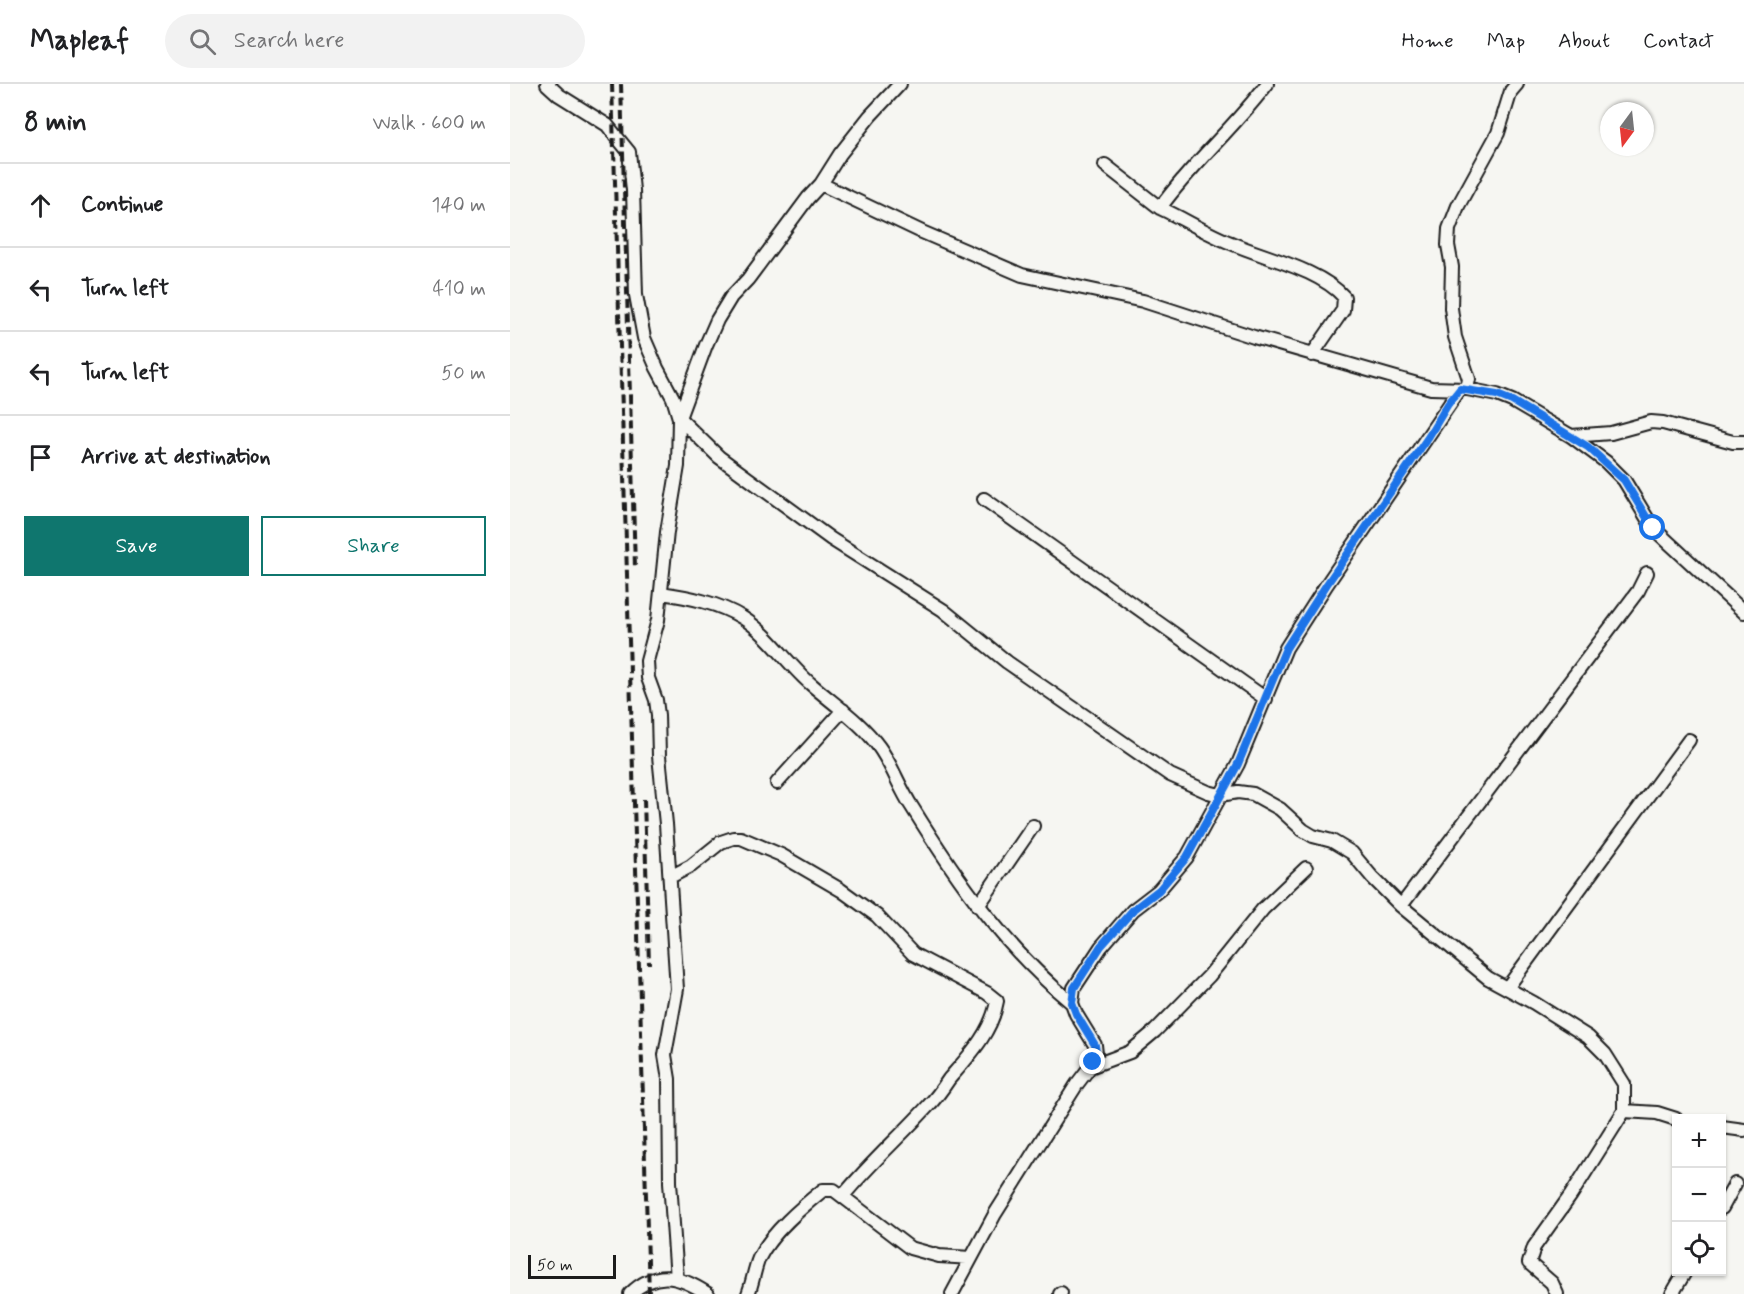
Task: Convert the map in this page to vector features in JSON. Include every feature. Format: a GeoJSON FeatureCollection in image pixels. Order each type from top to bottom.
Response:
{"type":"FeatureCollection","features":[{"type":"Feature","properties":{"kind":"street"},"geometry":{"type":"LineString","coordinates":[[547,84],[559,95],[607,124],[629,152],[633,190],[634,271],[639,315],[650,353],[673,398],[679,418],[678,466],[667,532],[658,620],[647,661],[648,678],[656,700],[658,715],[659,756],[677,989],[665,1055],[669,1079],[670,1182],[677,1279]]}},
{"type":"Feature","properties":{"kind":"street"},"geometry":{"type":"LineString","coordinates":[[679,418],[696,369],[731,297],[748,279],[821,184],[840,154],[870,116],[900,84]]}},
{"type":"Feature","properties":{"kind":"street"},"geometry":{"type":"LineString","coordinates":[[1160,208],[1185,174],[1248,109],[1267,84]]}},
{"type":"Feature","properties":{"kind":"street"},"geometry":{"type":"LineString","coordinates":[[952,1294],[995,1214],[1090,1067],[1096,1054],[1095,1045],[1072,1003],[1074,988],[1092,959],[1133,910],[1159,890],[1187,857],[1238,764],[1281,658],[1305,617],[1429,436],[1448,404],[1463,389],[1469,379],[1455,337],[1451,309],[1452,267],[1448,245],[1449,229],[1458,206],[1498,133],[1511,91],[1517,84]]}},
{"type":"Feature","properties":{"kind":"street"},"geometry":{"type":"LineString","coordinates":[[1105,165],[1160,208],[1228,242],[1305,271],[1339,291],[1344,297],[1343,310],[1312,355]]}},
{"type":"Feature","properties":{"kind":"street"},"geometry":{"type":"LineString","coordinates":[[821,184],[922,232],[1022,275],[1143,302],[1312,355],[1431,388],[1463,389],[1497,395],[1512,401],[1571,436],[1606,462],[1624,480],[1653,528],[1744,612]]}},
{"type":"Feature","properties":{"kind":"street"},"geometry":{"type":"LineString","coordinates":[[679,418],[719,457],[831,539],[943,610],[1007,662],[1170,775],[1190,785],[1220,795],[1239,792],[1253,794],[1270,801],[1303,830],[1313,836],[1332,841],[1352,853],[1401,906],[1488,978],[1588,1037],[1605,1054],[1624,1084],[1624,1111],[1571,1195],[1534,1247],[1531,1255],[1529,1263],[1552,1283],[1557,1294]]}},
{"type":"Feature","properties":{"kind":"street"},"geometry":{"type":"LineString","coordinates":[[1571,436],[1611,433],[1651,422],[1663,423],[1733,442],[1744,442]]}},
{"type":"Feature","properties":{"kind":"street"},"geometry":{"type":"LineString","coordinates":[[984,499],[1266,699]]}},
{"type":"Feature","properties":{"kind":"street"},"geometry":{"type":"LineString","coordinates":[[1401,906],[1631,600],[1647,573]]}},
{"type":"Feature","properties":{"kind":"street"},"geometry":{"type":"LineString","coordinates":[[661,592],[705,602],[744,619],[767,639],[811,685],[843,710],[878,746],[932,839],[978,906],[1039,975],[1072,1003]]}},
{"type":"Feature","properties":{"kind":"street"},"geometry":{"type":"LineString","coordinates":[[777,783],[843,710]]}},
{"type":"Feature","properties":{"kind":"street"},"geometry":{"type":"LineString","coordinates":[[1507,988],[1689,740]]}},
{"type":"Feature","properties":{"kind":"street"},"geometry":{"type":"LineString","coordinates":[[978,906],[1033,826]]}},
{"type":"Feature","properties":{"kind":"street"},"geometry":{"type":"LineString","coordinates":[[670,877],[691,866],[721,842],[741,838],[782,855],[841,890],[877,916],[913,954],[987,993],[997,1001],[992,1020],[964,1062],[932,1102],[859,1176],[843,1196]]}},
{"type":"Feature","properties":{"kind":"street"},"geometry":{"type":"LineString","coordinates":[[1090,1067],[1130,1052],[1162,1024],[1209,976],[1263,909],[1306,868]]}},
{"type":"Feature","properties":{"kind":"street"},"geometry":{"type":"LineString","coordinates":[[1624,1111],[1657,1113],[1672,1118]]}},
{"type":"Feature","properties":{"kind":"street"},"geometry":{"type":"LineString","coordinates":[[1726,1128],[1744,1130]]}},
{"type":"Feature","properties":{"kind":"street"},"geometry":{"type":"LineString","coordinates":[[1726,1201],[1735,1184]]}},
{"type":"Feature","properties":{"kind":"street"},"geometry":{"type":"LineString","coordinates":[[748,1294],[759,1258],[786,1223],[823,1190],[834,1190],[843,1196],[910,1248],[939,1256],[971,1258]]}},
{"type":"Feature","properties":{"kind":"street"},"geometry":{"type":"LineString","coordinates":[[1672,1294],[1683,1276]]}},
{"type":"Feature","properties":{"kind":"street"},"geometry":{"type":"LineString","coordinates":[[630,1294],[648,1279],[677,1279],[689,1288],[708,1294]]}},
{"type":"Feature","properties":{"kind":"railway"},"geometry":{"type":"LineString","coordinates":[[612,84],[649,1294]]}},
{"type":"Feature","properties":{"kind":"railway"},"geometry":{"type":"LineString","coordinates":[[621,84],[635,568]]}},
{"type":"Feature","properties":{"kind":"railway"},"geometry":{"type":"LineString","coordinates":[[644,799],[649,964]]}},
{"type":"Feature","properties":{"kind":"route"},"geometry":{"type":"LineString","coordinates":[[1093,1062],[1096,1054],[1095,1045],[1076,1014],[1072,1003],[1074,988],[1101,946],[1133,910],[1159,890],[1187,857],[1238,764],[1286,648],[1460,389],[1497,395],[1512,401],[1588,447],[1624,480],[1653,528]]}}]}
